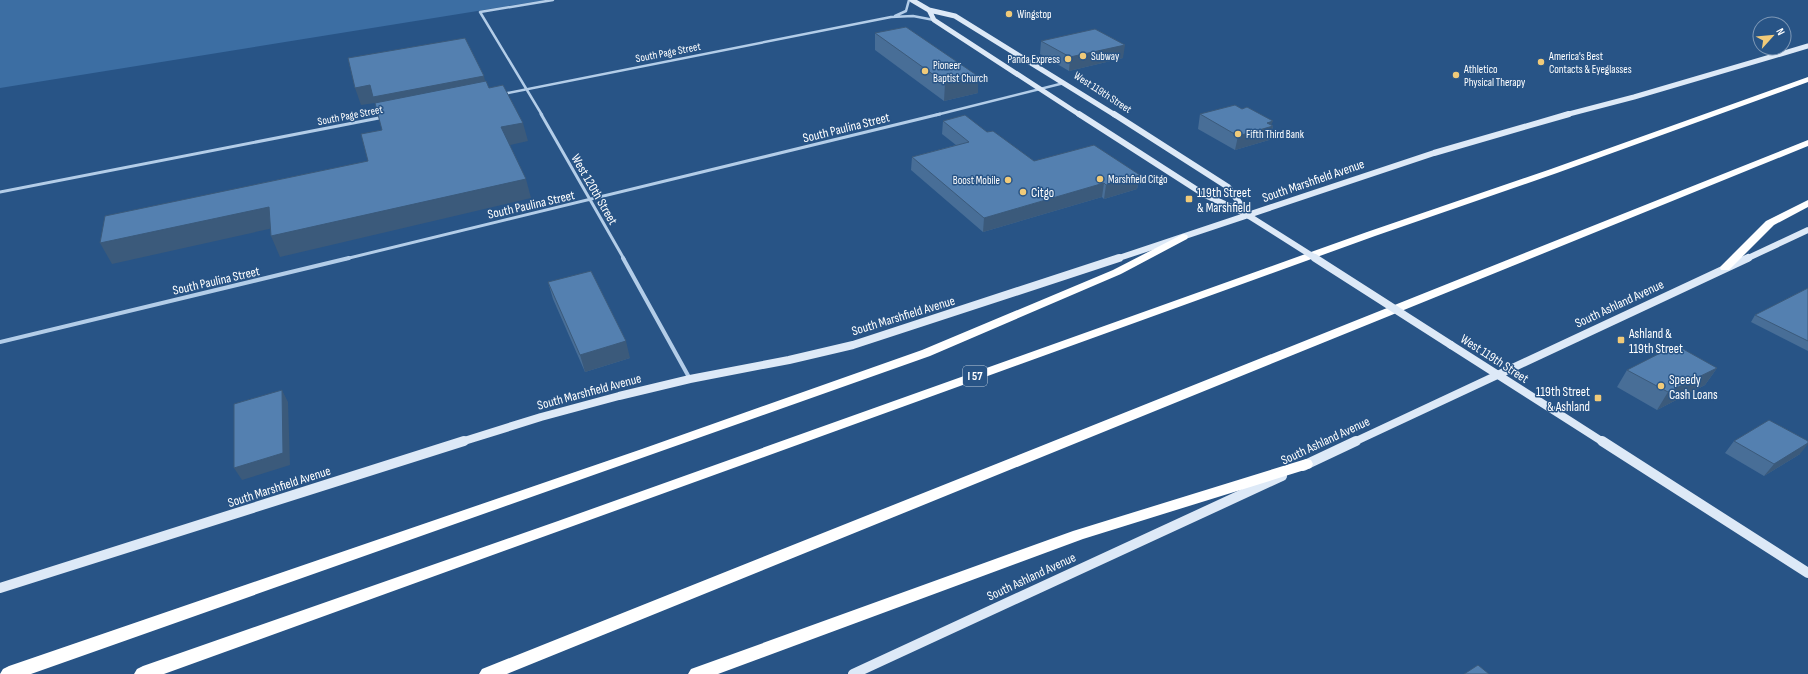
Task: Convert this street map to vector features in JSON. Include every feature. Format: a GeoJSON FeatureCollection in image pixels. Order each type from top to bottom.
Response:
{"type":"FeatureCollection","features":[{"type":"Feature","properties":{"kind":"highway","name":"I 57"},"geometry":{"type":"LineString","coordinates":[[143,674],[556,528],[1371,234],[1554,171],[1808,79]]}},
{"type":"Feature","properties":{"kind":"highway"},"geometry":{"type":"LineString","coordinates":[[488,674],[1808,143]]}},
{"type":"Feature","properties":{"kind":"highway"},"geometry":{"type":"LineString","coordinates":[[1725,268],[1770,223],[1808,203]]}},
{"type":"Feature","properties":{"kind":"highway"},"geometry":{"type":"LineString","coordinates":[[9,674],[639,455],[926,352],[1117,272],[1184,237]]}},
{"type":"Feature","properties":{"kind":"highway"},"geometry":{"type":"LineString","coordinates":[[697,674],[1078,535],[1306,464]]}},
{"type":"Feature","properties":{"kind":"main road","name":"West 119th Street"},"geometry":{"type":"LineString","coordinates":[[911,0],[929,10],[955,16],[1066,83],[1228,187],[1249,216]]}},
{"type":"Feature","properties":{"kind":"main road"},"geometry":{"type":"LineString","coordinates":[[929,10],[934,20]]}},
{"type":"Feature","properties":{"kind":"main road","name":"West 119th Street"},"geometry":{"type":"LineString","coordinates":[[934,20],[1205,195],[1249,216],[1808,573]]}},
{"type":"Feature","properties":{"kind":"main road","name":"South Marshfield Avenue"},"geometry":{"type":"LineString","coordinates":[[0,588],[541,417],[690,379],[789,360],[853,345],[914,327],[1434,153],[1551,118],[1634,97],[1808,46]]}},
{"type":"Feature","properties":{"kind":"main road","name":"South Ashland Avenue"},"geometry":{"type":"LineString","coordinates":[[853,674],[1808,230]]}},
{"type":"Feature","properties":{"kind":"street","name":"West 120th Street"},"geometry":{"type":"LineString","coordinates":[[553,0],[480,12],[503,48],[590,200],[690,379]]}},
{"type":"Feature","properties":{"kind":"street","name":"South Page Street"},"geometry":{"type":"LineString","coordinates":[[891,17],[906,11],[911,0]]}},
{"type":"Feature","properties":{"kind":"street","name":"South Page Street"},"geometry":{"type":"LineString","coordinates":[[495,96],[891,17],[914,16],[934,20]]}},
{"type":"Feature","properties":{"kind":"street","name":"South Paulina Street"},"geometry":{"type":"LineString","coordinates":[[0,342],[590,200],[1066,83]]}},
{"type":"Feature","properties":{"kind":"street","name":"South Page Street"},"geometry":{"type":"LineString","coordinates":[[0,192],[385,117]]}},
{"type":"Feature","properties":{"kind":"shaded area"},"geometry":{"type":"Polygon","coordinates":[[[0,0],[546,0],[0,88],[0,0]]]}},
{"type":"Feature","properties":{"kind":"building"},"geometry":{"type":"Polygon","coordinates":[[[906,27],[978,76],[945,83],[875,33],[906,27]]]}},
{"type":"Feature","properties":{"kind":"building"},"geometry":{"type":"Polygon","coordinates":[[[1095,29],[1125,45],[1070,57],[1041,41],[1095,29]]]}},
{"type":"Feature","properties":{"kind":"building"},"geometry":{"type":"Polygon","coordinates":[[[465,38],[484,76],[373,97],[370,85],[355,88],[348,58],[465,38]]]}},
{"type":"Feature","properties":{"kind":"building"},"geometry":{"type":"Polygon","coordinates":[[[486,81],[489,88],[503,85],[523,123],[501,127],[526,179],[271,236],[269,207],[100,243],[105,216],[368,161],[361,134],[382,130],[375,103],[486,81]]]}},
{"type":"Feature","properties":{"kind":"building"},"geometry":{"type":"Polygon","coordinates":[[[1235,105],[1242,109],[1247,107],[1273,121],[1267,123],[1273,126],[1238,136],[1200,114],[1235,105]]]}},
{"type":"Feature","properties":{"kind":"building"},"geometry":{"type":"Polygon","coordinates":[[[965,115],[987,132],[993,131],[1034,161],[1094,145],[1140,175],[1106,185],[1104,183],[984,218],[912,157],[969,142],[943,121],[965,115]]]}},
{"type":"Feature","properties":{"kind":"building"},"geometry":{"type":"Polygon","coordinates":[[[591,271],[626,341],[580,355],[548,282],[591,271]]]}},
{"type":"Feature","properties":{"kind":"building"},"geometry":{"type":"Polygon","coordinates":[[[1808,288],[1808,341],[1755,315],[1808,288]]]}},
{"type":"Feature","properties":{"kind":"building"},"geometry":{"type":"Polygon","coordinates":[[[1676,345],[1717,368],[1668,392],[1627,370],[1676,345]]]}},
{"type":"Feature","properties":{"kind":"building"},"geometry":{"type":"Polygon","coordinates":[[[282,390],[283,453],[234,468],[234,404],[282,390]]]}},
{"type":"Feature","properties":{"kind":"building"},"geometry":{"type":"Polygon","coordinates":[[[1769,420],[1808,441],[1808,443],[1774,464],[1734,441],[1769,420]]]}},
{"type":"Feature","properties":{"kind":"building"},"geometry":{"type":"Polygon","coordinates":[[[1478,665],[1489,674],[1464,674],[1478,665]]]}},
{"type":"Feature","properties":{"kind":"place","name":"Wingstop"},"geometry":{"type":"Point","coordinates":[1009,14]}},
{"type":"Feature","properties":{"kind":"place","name":"Subway"},"geometry":{"type":"Point","coordinates":[1083,56]}},
{"type":"Feature","properties":{"kind":"place","name":"Panda Express"},"geometry":{"type":"Point","coordinates":[1068,59]}},
{"type":"Feature","properties":{"kind":"place","name":"America's Best Contacts & Eyeglasses"},"geometry":{"type":"Point","coordinates":[1541,62]}},
{"type":"Feature","properties":{"kind":"place","name":"Pioneer Baptist Church"},"geometry":{"type":"Point","coordinates":[925,71]}},
{"type":"Feature","properties":{"kind":"place","name":"Athletico Physical Therapy"},"geometry":{"type":"Point","coordinates":[1456,75]}},
{"type":"Feature","properties":{"kind":"place","name":"Fifth Third Bank"},"geometry":{"type":"Point","coordinates":[1238,134]}},
{"type":"Feature","properties":{"kind":"place","name":"Marshfield Citgo"},"geometry":{"type":"Point","coordinates":[1100,179]}},
{"type":"Feature","properties":{"kind":"place","name":"Boost Mobile"},"geometry":{"type":"Point","coordinates":[1008,180]}},
{"type":"Feature","properties":{"kind":"place","name":"Citgo"},"geometry":{"type":"Point","coordinates":[1023,192]}},
{"type":"Feature","properties":{"kind":"place","name":"119th Street & Marshfield"},"geometry":{"type":"Point","coordinates":[1189,199]}},
{"type":"Feature","properties":{"kind":"place","name":"Ashland & 119th Street"},"geometry":{"type":"Point","coordinates":[1621,340]}},
{"type":"Feature","properties":{"kind":"place","name":"Speedy Cash Loans"},"geometry":{"type":"Point","coordinates":[1661,386]}},
{"type":"Feature","properties":{"kind":"place","name":"119th Street & Ashland"},"geometry":{"type":"Point","coordinates":[1598,398]}}]}
